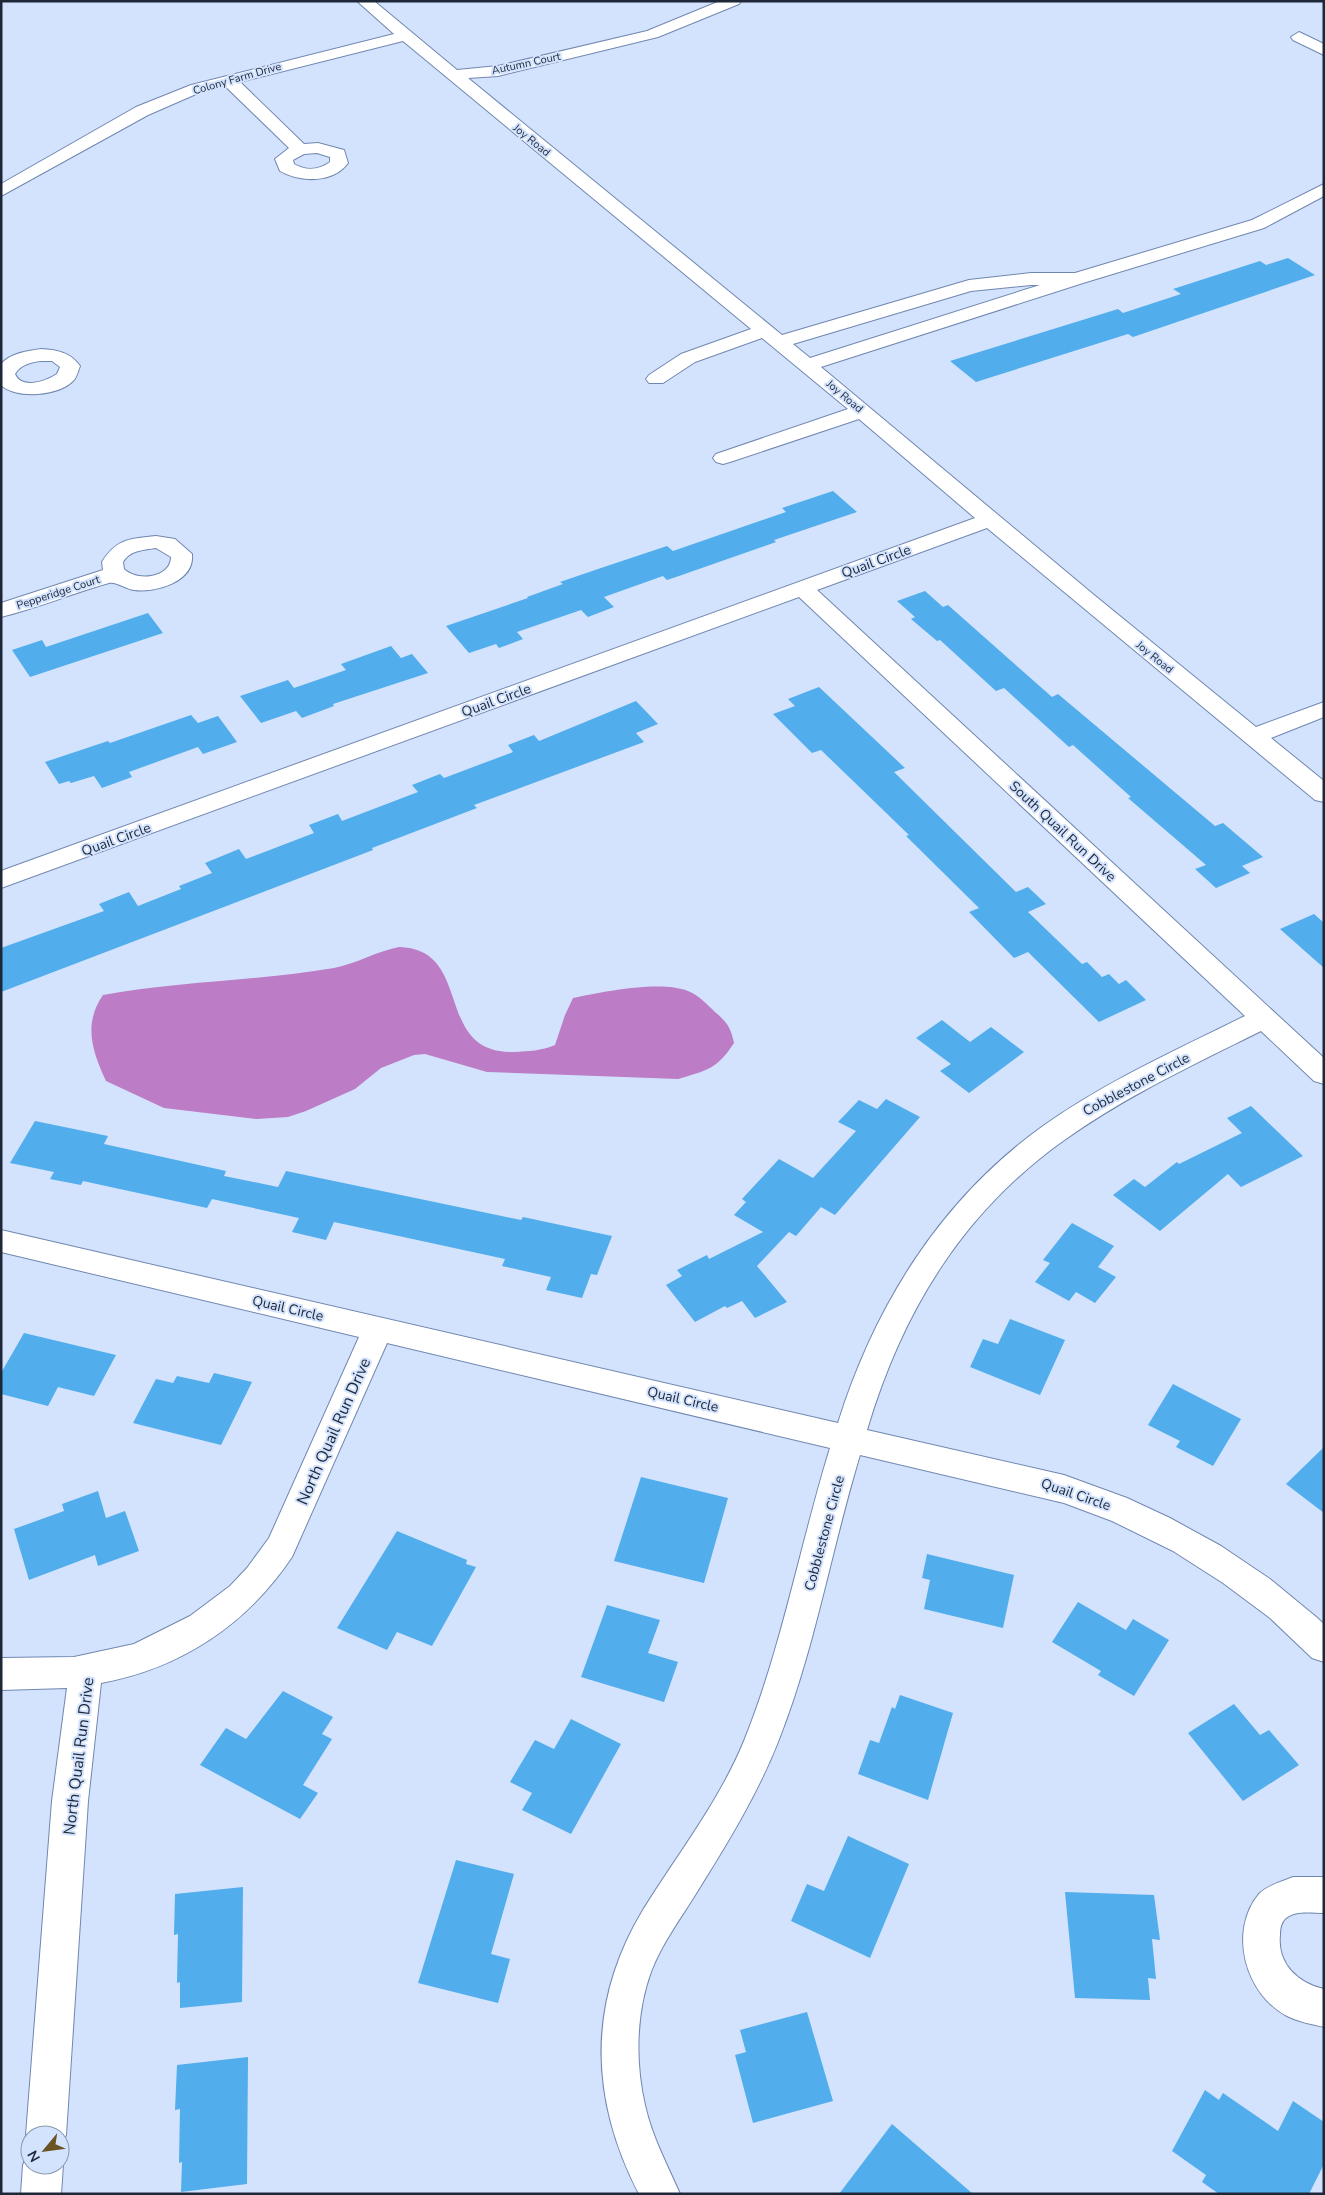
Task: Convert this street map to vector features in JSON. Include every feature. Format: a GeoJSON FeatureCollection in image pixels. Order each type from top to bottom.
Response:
{"type":"FeatureCollection","features":[{"type":"Feature","properties":{"kind":"street","name":"Joy Road"},"geometry":{"type":"LineString","coordinates":[[364,1],[404,36],[807,365],[1086,600],[1324,794]]}},
{"type":"Feature","properties":{"kind":"street","name":"Autumn Court"},"geometry":{"type":"LineString","coordinates":[[452,75],[498,71],[643,36],[734,1]]}},
{"type":"Feature","properties":{"kind":"street","name":"Colony Farm Drive"},"geometry":{"type":"LineString","coordinates":[[1,191],[142,111],[197,88],[404,36]]}},
{"type":"Feature","properties":{"kind":"street"},"geometry":{"type":"LineString","coordinates":[[1300,37],[1324,50]]}},
{"type":"Feature","properties":{"kind":"street"},"geometry":{"type":"LineString","coordinates":[[227,79],[300,149]]}},
{"type":"Feature","properties":{"kind":"street"},"geometry":{"type":"LineString","coordinates":[[807,365],[1076,279],[1258,224],[1324,189]]}},
{"type":"Feature","properties":{"kind":"street"},"geometry":{"type":"LineString","coordinates":[[656,380],[688,358],[969,286],[1031,279],[1076,279]]}},
{"type":"Feature","properties":{"kind":"street"},"geometry":{"type":"LineString","coordinates":[[723,458],[862,411]]}},
{"type":"Feature","properties":{"kind":"street","name":"Quail Circle"},"geometry":{"type":"LineString","coordinates":[[1,880],[991,519]]}},
{"type":"Feature","properties":{"kind":"street","name":"Pepperidge Court"},"geometry":{"type":"LineString","coordinates":[[1,610],[114,574]]}},
{"type":"Feature","properties":{"kind":"street","name":"South Quail Run Drive"},"geometry":{"type":"LineString","coordinates":[[802,588],[1324,1074]]}},
{"type":"Feature","properties":{"kind":"street"},"geometry":{"type":"LineString","coordinates":[[1254,736],[1324,709]]}},
{"type":"Feature","properties":{"kind":"street","name":"Cobblestone Circle"},"geometry":{"type":"LineString","coordinates":[[660,2194],[630,2130],[623,2097],[620,2055],[623,2009],[630,1978],[646,1939],[718,1827],[736,1794],[766,1728],[788,1663],[849,1437],[866,1382],[891,1325],[910,1289],[948,1233],[991,1184],[1040,1141],[1094,1104],[1264,1018]]}},
{"type":"Feature","properties":{"kind":"street","name":"Quail Circle"},"geometry":{"type":"LineString","coordinates":[[1,1241],[1028,1478],[1064,1489],[1131,1514],[1196,1548],[1258,1589],[1324,1648]]}},
{"type":"Feature","properties":{"kind":"street","name":"North Quail Run Drive"},"geometry":{"type":"LineString","coordinates":[[47,2125],[70,1801],[86,1671],[135,1660],[185,1638],[221,1614],[258,1578],[281,1547],[378,1329]]}},
{"type":"Feature","properties":{"kind":"street"},"geometry":{"type":"LineString","coordinates":[[1,1674],[86,1671]]}},
{"type":"Feature","properties":{"kind":"street"},"geometry":{"type":"LineString","coordinates":[[1324,1896],[1308,1892],[1290,1895],[1275,1904],[1264,1918],[1260,1934],[1261,1954],[1266,1966],[1282,1989],[1300,2001],[1324,2008]]}},
{"type":"Feature","properties":{"kind":"street"},"geometry":{"type":"LineString","coordinates":[[41,2194],[42,2175]]}},
{"type":"Feature","properties":{"kind":"shaded area"},"geometry":{"type":"Polygon","coordinates":[[[399,947],[422,952],[438,965],[462,1020],[472,1037],[489,1048],[514,1052],[540,1050],[550,1047],[555,1045],[573,998],[615,990],[647,987],[676,988],[695,995],[725,1022],[730,1029],[734,1043],[728,1052],[711,1067],[678,1079],[487,1072],[425,1054],[414,1055],[381,1068],[355,1089],[306,1111],[288,1117],[257,1119],[164,1108],[106,1081],[101,1070],[94,1048],[91,1027],[93,1016],[103,995],[132,990],[277,976],[334,968],[399,947]]]}},
{"type":"Feature","properties":{"kind":"building"},"geometry":{"type":"Polygon","coordinates":[[[1288,258],[1315,275],[1133,337],[1128,334],[976,382],[950,361],[1118,309],[1123,313],[1181,294],[1173,289],[1260,261],[1266,265],[1288,258]]]}},
{"type":"Feature","properties":{"kind":"building"},"geometry":{"type":"Polygon","coordinates":[[[833,491],[857,512],[774,540],[776,542],[676,577],[667,580],[663,576],[604,597],[614,607],[588,617],[581,610],[517,632],[523,639],[499,648],[496,644],[469,653],[446,626],[528,598],[563,584],[560,582],[595,570],[667,546],[673,551],[786,512],[782,508],[833,491]]]}},
{"type":"Feature","properties":{"kind":"building"},"geometry":{"type":"Polygon","coordinates":[[[925,591],[943,607],[948,605],[1052,697],[1058,694],[1215,826],[1223,823],[1263,857],[1242,866],[1250,873],[1216,888],[1195,869],[1206,865],[1128,798],[1131,797],[1073,745],[1069,747],[1004,688],[996,691],[940,640],[937,641],[911,619],[915,617],[897,601],[925,591]]]}},
{"type":"Feature","properties":{"kind":"building"},"geometry":{"type":"Polygon","coordinates":[[[148,613],[163,633],[30,677],[12,650],[42,640],[46,647],[148,613]]]}},
{"type":"Feature","properties":{"kind":"building"},"geometry":{"type":"Polygon","coordinates":[[[391,646],[401,658],[412,654],[428,673],[333,704],[334,706],[302,718],[296,711],[261,723],[240,696],[288,680],[294,688],[346,670],[341,664],[391,646]]]}},
{"type":"Feature","properties":{"kind":"building"},"geometry":{"type":"Polygon","coordinates":[[[819,687],[905,768],[894,772],[1016,892],[1028,887],[1046,904],[1028,912],[1082,964],[1087,962],[1102,977],[1109,974],[1119,984],[1126,980],[1146,1000],[1099,1022],[1028,952],[1014,958],[969,912],[979,908],[906,836],[909,835],[821,750],[812,753],[773,714],[795,706],[788,699],[819,687]]]}},
{"type":"Feature","properties":{"kind":"building"},"geometry":{"type":"Polygon","coordinates":[[[636,701],[658,724],[636,733],[644,742],[474,805],[477,808],[372,848],[373,850],[1,992],[1,948],[104,911],[99,904],[129,892],[138,906],[181,889],[179,886],[212,873],[205,863],[239,849],[246,859],[314,833],[309,825],[338,814],[342,821],[418,792],[412,785],[440,774],[444,778],[513,752],[508,745],[534,735],[539,741],[636,701]]]}},
{"type":"Feature","properties":{"kind":"building"},"geometry":{"type":"Polygon","coordinates":[[[191,715],[198,723],[218,716],[237,742],[203,754],[198,747],[129,772],[132,777],[102,788],[94,776],[71,783],[69,781],[59,784],[45,762],[108,741],[110,743],[191,715]]]}},
{"type":"Feature","properties":{"kind":"building"},"geometry":{"type":"Polygon","coordinates":[[[1314,914],[1324,923],[1324,968],[1280,929],[1314,914]]]}},
{"type":"Feature","properties":{"kind":"building"},"geometry":{"type":"Polygon","coordinates":[[[942,1020],[970,1042],[991,1027],[1024,1052],[969,1093],[940,1071],[951,1064],[916,1038],[942,1020]]]}},
{"type":"Feature","properties":{"kind":"building"},"geometry":{"type":"Polygon","coordinates":[[[886,1099],[920,1117],[835,1215],[821,1207],[796,1236],[789,1232],[757,1266],[787,1302],[755,1318],[742,1301],[727,1308],[725,1306],[695,1322],[666,1285],[682,1276],[677,1270],[707,1255],[709,1259],[763,1232],[734,1215],[746,1202],[742,1199],[779,1159],[813,1178],[856,1131],[838,1122],[859,1100],[877,1109],[886,1099]]]}},
{"type":"Feature","properties":{"kind":"building"},"geometry":{"type":"Polygon","coordinates":[[[1251,1106],[1303,1156],[1241,1187],[1228,1174],[1160,1231],[1113,1195],[1134,1179],[1145,1187],[1177,1162],[1179,1164],[1242,1133],[1227,1118],[1251,1106]]]}},
{"type":"Feature","properties":{"kind":"building"},"geometry":{"type":"Polygon","coordinates":[[[35,1121],[108,1136],[104,1144],[226,1171],[224,1176],[278,1187],[286,1171],[521,1220],[523,1217],[612,1236],[597,1275],[591,1274],[582,1298],[546,1290],[551,1277],[502,1266],[505,1259],[334,1222],[326,1240],[292,1232],[299,1218],[212,1199],[207,1208],[83,1181],[81,1185],[50,1179],[54,1172],[10,1163],[35,1121]]]}},
{"type":"Feature","properties":{"kind":"building"},"geometry":{"type":"Polygon","coordinates":[[[1072,1223],[1114,1246],[1098,1267],[1116,1277],[1095,1303],[1076,1292],[1069,1301],[1035,1282],[1050,1263],[1043,1260],[1072,1223]]]}},
{"type":"Feature","properties":{"kind":"building"},"geometry":{"type":"Polygon","coordinates":[[[1010,1319],[1065,1340],[1040,1395],[970,1367],[983,1339],[998,1344],[1010,1319]]]}},
{"type":"Feature","properties":{"kind":"building"},"geometry":{"type":"Polygon","coordinates":[[[24,1333],[116,1355],[94,1396],[58,1387],[48,1406],[1,1394],[1,1373],[24,1333]]]}},
{"type":"Feature","properties":{"kind":"building"},"geometry":{"type":"Polygon","coordinates":[[[214,1373],[252,1382],[221,1445],[133,1423],[156,1379],[173,1383],[177,1376],[209,1383],[214,1373]]]}},
{"type":"Feature","properties":{"kind":"building"},"geometry":{"type":"Polygon","coordinates":[[[1173,1384],[1241,1419],[1213,1466],[1176,1447],[1180,1441],[1148,1425],[1173,1384]]]}},
{"type":"Feature","properties":{"kind":"building"},"geometry":{"type":"Polygon","coordinates":[[[1324,1447],[1324,1513],[1286,1484],[1324,1447]]]}},
{"type":"Feature","properties":{"kind":"building"},"geometry":{"type":"Polygon","coordinates":[[[641,1477],[728,1498],[704,1583],[614,1561],[641,1477]]]}},
{"type":"Feature","properties":{"kind":"building"},"geometry":{"type":"Polygon","coordinates":[[[98,1491],[106,1518],[125,1511],[139,1551],[98,1566],[95,1555],[29,1580],[14,1529],[64,1511],[62,1504],[98,1491]]]}},
{"type":"Feature","properties":{"kind":"building"},"geometry":{"type":"Polygon","coordinates":[[[397,1531],[467,1560],[466,1564],[476,1567],[432,1646],[397,1632],[387,1650],[337,1628],[397,1531]]]}},
{"type":"Feature","properties":{"kind":"building"},"geometry":{"type":"Polygon","coordinates":[[[927,1554],[1014,1575],[1003,1628],[924,1609],[930,1580],[922,1578],[927,1554]]]}},
{"type":"Feature","properties":{"kind":"building"},"geometry":{"type":"Polygon","coordinates":[[[1078,1602],[1126,1630],[1133,1619],[1169,1640],[1134,1696],[1098,1675],[1101,1671],[1052,1642],[1078,1602]]]}},
{"type":"Feature","properties":{"kind":"building"},"geometry":{"type":"Polygon","coordinates":[[[607,1605],[660,1620],[648,1653],[678,1662],[664,1702],[581,1677],[607,1605]]]}},
{"type":"Feature","properties":{"kind":"building"},"geometry":{"type":"Polygon","coordinates":[[[283,1691],[333,1717],[322,1734],[332,1739],[303,1785],[318,1793],[300,1819],[200,1765],[226,1728],[246,1739],[283,1691]]]}},
{"type":"Feature","properties":{"kind":"building"},"geometry":{"type":"Polygon","coordinates":[[[900,1695],[953,1713],[928,1800],[858,1774],[870,1740],[879,1743],[892,1707],[895,1709],[900,1695]]]}},
{"type":"Feature","properties":{"kind":"building"},"geometry":{"type":"Polygon","coordinates":[[[1234,1704],[1260,1735],[1269,1730],[1299,1765],[1243,1801],[1188,1733],[1234,1704]]]}},
{"type":"Feature","properties":{"kind":"building"},"geometry":{"type":"Polygon","coordinates":[[[571,1719],[621,1744],[571,1834],[522,1810],[532,1793],[510,1782],[535,1740],[554,1749],[571,1719]]]}},
{"type":"Feature","properties":{"kind":"building"},"geometry":{"type":"Polygon","coordinates":[[[848,1836],[909,1864],[870,1958],[791,1921],[807,1884],[824,1891],[848,1836]]]}},
{"type":"Feature","properties":{"kind":"building"},"geometry":{"type":"Polygon","coordinates":[[[456,1860],[514,1874],[491,1954],[510,1959],[498,2003],[418,1983],[456,1860]]]}},
{"type":"Feature","properties":{"kind":"building"},"geometry":{"type":"Polygon","coordinates":[[[243,1887],[242,2002],[180,2008],[180,1982],[177,1983],[178,1934],[174,1935],[175,1894],[243,1887]]]}},
{"type":"Feature","properties":{"kind":"building"},"geometry":{"type":"Polygon","coordinates":[[[1065,1892],[1154,1895],[1160,1940],[1152,1939],[1156,1979],[1148,1978],[1150,2000],[1075,1998],[1065,1892]]]}},
{"type":"Feature","properties":{"kind":"building"},"geometry":{"type":"Polygon","coordinates":[[[807,2012],[833,2101],[753,2123],[735,2055],[746,2052],[740,2030],[807,2012]]]}},
{"type":"Feature","properties":{"kind":"building"},"geometry":{"type":"Polygon","coordinates":[[[248,2057],[247,2184],[181,2192],[182,2162],[179,2163],[180,2109],[175,2110],[177,2065],[248,2057]]]}},
{"type":"Feature","properties":{"kind":"building"},"geometry":{"type":"Polygon","coordinates":[[[1205,2090],[1219,2100],[1223,2093],[1278,2131],[1293,2101],[1324,2122],[1324,2164],[1309,2194],[1219,2194],[1202,2182],[1206,2175],[1172,2151],[1205,2090]]]}},
{"type":"Feature","properties":{"kind":"building"},"geometry":{"type":"Polygon","coordinates":[[[892,2124],[973,2194],[839,2194],[892,2124]]]}}]}
